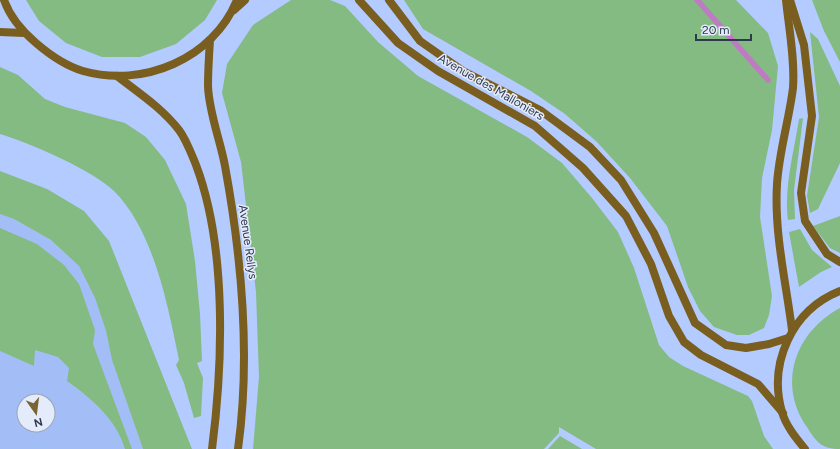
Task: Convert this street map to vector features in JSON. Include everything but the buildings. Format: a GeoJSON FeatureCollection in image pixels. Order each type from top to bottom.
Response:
{"type":"FeatureCollection","features":[{"type":"Feature","properties":{"kind":"main road"},"geometry":{"type":"LineString","coordinates":[[4,0],[24,33],[51,56],[82,71],[117,76],[151,73],[183,60],[210,40],[232,12],[245,0]]}},
{"type":"Feature","properties":{"kind":"main road"},"geometry":{"type":"LineString","coordinates":[[232,12],[237,0]]}},
{"type":"Feature","properties":{"kind":"main road","name":"Avenue des Malloniers"},"geometry":{"type":"LineString","coordinates":[[359,0],[398,43],[438,71],[535,126],[582,168],[626,216],[651,264],[669,316],[684,342],[701,355],[758,384],[783,413]]}},
{"type":"Feature","properties":{"kind":"main road","name":"Avenue des Malloniers"},"geometry":{"type":"LineString","coordinates":[[389,0],[420,41],[463,71],[540,110],[590,147],[621,180],[654,233],[695,323],[726,345],[746,348],[769,344],[788,338]]}},
{"type":"Feature","properties":{"kind":"main road"},"geometry":{"type":"LineString","coordinates":[[786,0],[793,69],[793,86],[777,184],[779,239],[792,330]]}},
{"type":"Feature","properties":{"kind":"main road"},"geometry":{"type":"LineString","coordinates":[[790,0],[804,45],[812,116],[801,193],[805,221],[827,254],[840,262]]}},
{"type":"Feature","properties":{"kind":"main road"},"geometry":{"type":"LineString","coordinates":[[0,32],[24,33]]}},
{"type":"Feature","properties":{"kind":"main road","name":"Avenue Rellys"},"geometry":{"type":"LineString","coordinates":[[210,40],[208,86],[212,114],[225,165],[242,293],[245,377],[238,449]]}},
{"type":"Feature","properties":{"kind":"main road"},"geometry":{"type":"LineString","coordinates":[[117,76],[153,103],[179,130],[190,152],[205,191],[217,260],[220,341],[212,449]]}},
{"type":"Feature","properties":{"kind":"main road"},"geometry":{"type":"LineString","coordinates":[[805,449],[793,435],[783,413],[778,388],[779,362],[792,330],[810,309],[830,295],[840,291]]}},
{"type":"Feature","properties":{"kind":"shaded area"},"geometry":{"type":"Polygon","coordinates":[[[0,214],[14,219],[51,240],[79,266],[95,298],[106,331],[112,360],[143,449],[0,449],[0,214]]]}},
{"type":"Feature","properties":{"kind":"green space"},"geometry":{"type":"Polygon","coordinates":[[[26,0],[217,0],[205,20],[176,44],[140,57],[102,57],[66,43],[39,21],[26,0]]]}},
{"type":"Feature","properties":{"kind":"green space"},"geometry":{"type":"Polygon","coordinates":[[[291,0],[330,0],[345,6],[378,42],[418,76],[527,137],[562,163],[592,198],[618,232],[634,268],[659,345],[669,357],[683,366],[748,396],[752,401],[764,436],[773,449],[596,449],[559,427],[559,433],[544,449],[253,449],[259,377],[256,292],[241,162],[222,93],[227,64],[253,25],[291,0]]]}},
{"type":"Feature","properties":{"kind":"green space"},"geometry":{"type":"Polygon","coordinates":[[[404,0],[736,0],[768,33],[778,66],[772,130],[762,178],[760,217],[772,296],[769,315],[764,328],[749,335],[737,335],[714,327],[700,311],[688,287],[667,226],[630,178],[597,142],[565,114],[531,91],[423,29],[404,0]]]}},
{"type":"Feature","properties":{"kind":"green space"},"geometry":{"type":"Polygon","coordinates":[[[812,0],[840,0],[840,62],[824,31],[812,0]]]}},
{"type":"Feature","properties":{"kind":"green space"},"geometry":{"type":"Polygon","coordinates":[[[810,32],[818,39],[840,86],[840,163],[818,209],[810,213],[807,196],[819,117],[810,32]]]}},
{"type":"Feature","properties":{"kind":"green space"},"geometry":{"type":"Polygon","coordinates":[[[0,67],[18,75],[45,99],[65,107],[125,123],[146,137],[165,160],[186,204],[195,261],[200,314],[202,361],[197,363],[203,378],[201,416],[194,418],[184,383],[176,365],[179,360],[164,293],[149,248],[139,227],[128,208],[114,191],[105,183],[77,166],[60,158],[27,143],[0,134],[0,67]]]}},
{"type":"Feature","properties":{"kind":"green space"},"geometry":{"type":"Polygon","coordinates":[[[803,118],[794,190],[795,219],[788,220],[788,182],[799,119],[803,118]]]}},
{"type":"Feature","properties":{"kind":"green space"},"geometry":{"type":"Polygon","coordinates":[[[0,171],[47,189],[84,211],[109,241],[192,449],[143,449],[112,360],[106,331],[95,298],[79,266],[51,240],[14,219],[0,214],[0,171]]]}},
{"type":"Feature","properties":{"kind":"green space"},"geometry":{"type":"Polygon","coordinates":[[[840,216],[840,253],[830,248],[813,226],[840,216]]]}},
{"type":"Feature","properties":{"kind":"green space"},"geometry":{"type":"Polygon","coordinates":[[[0,228],[37,244],[64,265],[79,284],[95,330],[93,344],[132,449],[125,449],[116,429],[102,410],[67,381],[69,368],[58,357],[35,350],[34,366],[0,351],[0,228]]]}},
{"type":"Feature","properties":{"kind":"green space"},"geometry":{"type":"Polygon","coordinates":[[[800,229],[812,250],[832,267],[821,272],[799,287],[789,232],[800,229]]]}},
{"type":"Feature","properties":{"kind":"green space"},"geometry":{"type":"Polygon","coordinates":[[[840,308],[840,449],[834,449],[820,444],[810,432],[798,411],[793,394],[792,377],[795,360],[802,345],[824,318],[840,308]]]}},
{"type":"Feature","properties":{"kind":"green space"},"geometry":{"type":"Polygon","coordinates":[[[560,436],[582,449],[548,449],[560,436]]]}},
{"type":"Feature","properties":{"kind":"waterway"},"geometry":{"type":"LineString","coordinates":[[697,0],[768,80]]}}]}
